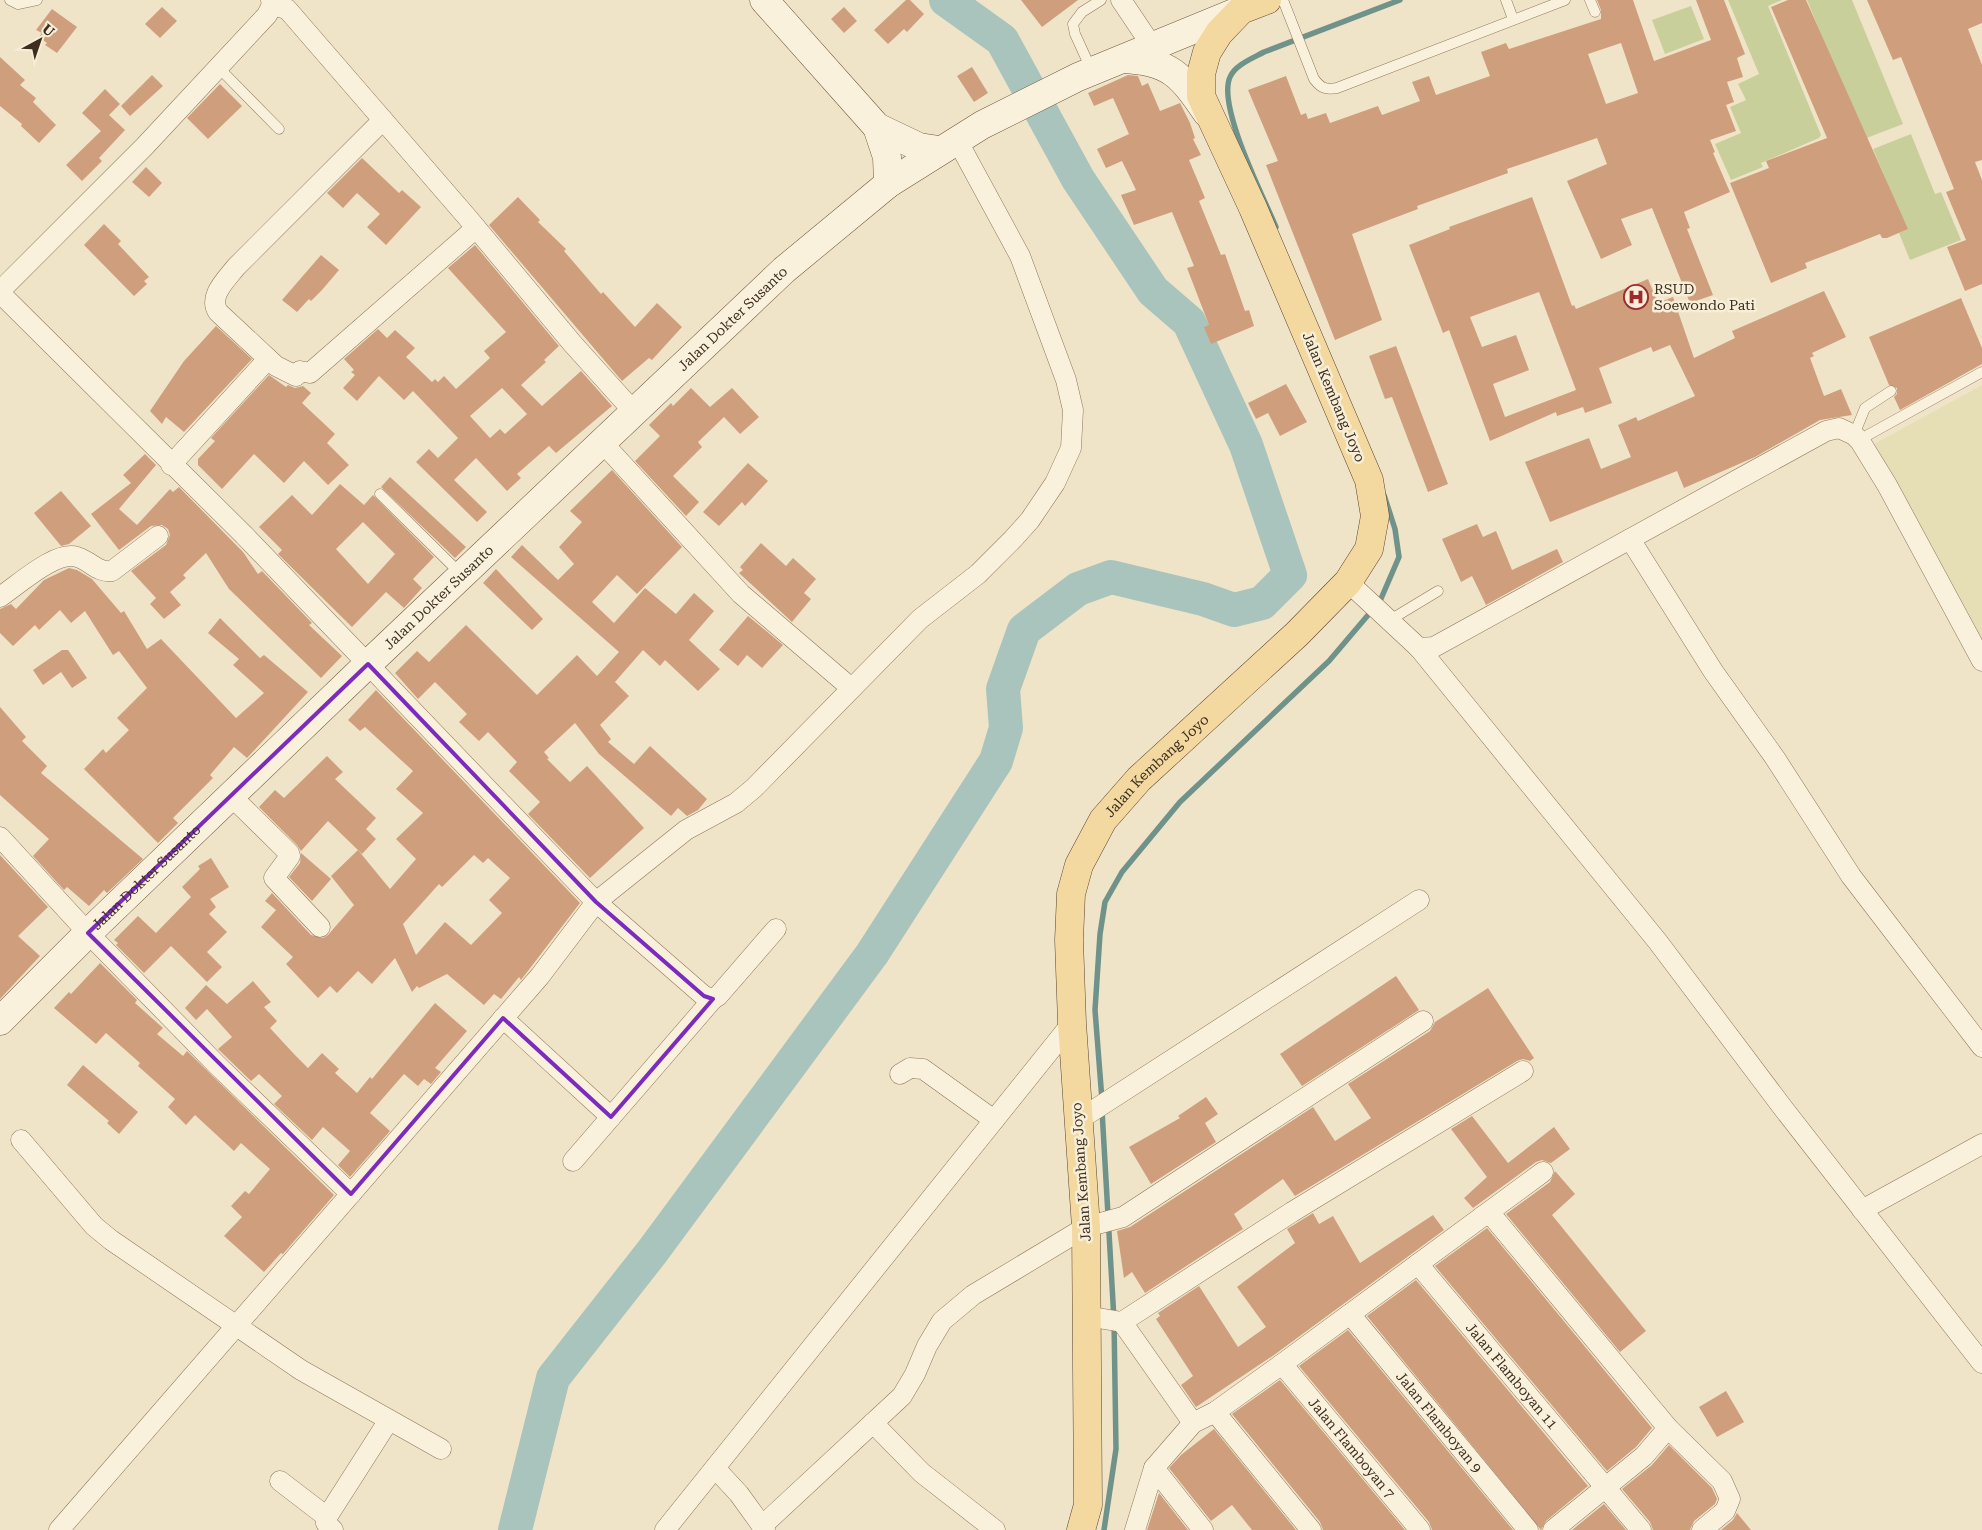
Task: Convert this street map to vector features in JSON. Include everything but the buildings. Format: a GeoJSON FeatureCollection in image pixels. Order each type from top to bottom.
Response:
{"type":"FeatureCollection","features":[{"type":"Feature","properties":{"kind":"main road"},"geometry":{"type":"LineString","coordinates":[[764,0],[877,127],[919,147],[948,145]]}},
{"type":"Feature","properties":{"kind":"main road"},"geometry":{"type":"LineString","coordinates":[[1204,104],[1201,74],[1208,52],[1219,33],[1242,10],[1267,0]]}},
{"type":"Feature","properties":{"kind":"main road","name":"Jalan Dokter Susanto"},"geometry":{"type":"LineString","coordinates":[[0,1021],[88,933],[368,664],[784,270],[888,184],[982,125],[1085,74],[1242,10]]}},
{"type":"Feature","properties":{"kind":"main road"},"geometry":{"type":"LineString","coordinates":[[1121,58],[1147,60],[1159,64],[1182,80],[1204,104]]}},
{"type":"Feature","properties":{"kind":"main road","name":"Jalan Kembang Joyo"},"geometry":{"type":"LineString","coordinates":[[1081,1530],[1088,1505],[1086,1227],[1077,1121],[1070,940],[1071,894],[1079,865],[1103,820],[1140,779],[1297,634],[1348,582],[1368,549],[1375,516],[1369,480],[1253,208],[1204,104]]}},
{"type":"Feature","properties":{"kind":"main road"},"geometry":{"type":"LineString","coordinates":[[877,127],[887,157],[888,184]]}},
{"type":"Feature","properties":{"kind":"street"},"geometry":{"type":"LineString","coordinates":[[1121,0],[1152,46]]}},
{"type":"Feature","properties":{"kind":"street"},"geometry":{"type":"LineString","coordinates":[[634,412],[283,3],[262,22],[144,147],[0,292],[171,465],[244,535],[596,902],[704,996],[713,999]]}},
{"type":"Feature","properties":{"kind":"street"},"geometry":{"type":"LineString","coordinates":[[383,120],[236,267],[217,293],[215,307],[218,312],[268,359],[291,375],[296,376],[300,371],[310,373],[476,228]]}},
{"type":"Feature","properties":{"kind":"street"},"geometry":{"type":"LineString","coordinates":[[69,1526],[351,1194],[540,976],[596,902],[686,830],[736,803],[754,788],[826,717],[850,687],[920,619],[978,574],[1013,539],[1030,520],[1055,483],[1071,448],[1073,410],[1066,380],[1023,265],[997,211],[948,145]]}},
{"type":"Feature","properties":{"kind":"street"},"geometry":{"type":"LineString","coordinates":[[171,465],[268,359]]}},
{"type":"Feature","properties":{"kind":"street"},"geometry":{"type":"LineString","coordinates":[[1419,648],[1434,648],[1826,431],[1839,428],[1861,435],[1982,661]]}},
{"type":"Feature","properties":{"kind":"street"},"geometry":{"type":"LineString","coordinates":[[602,442],[741,594],[850,687]]}},
{"type":"Feature","properties":{"kind":"street"},"geometry":{"type":"LineString","coordinates":[[0,597],[56,558],[78,557],[103,572],[112,571],[158,536]]}},
{"type":"Feature","properties":{"kind":"street"},"geometry":{"type":"LineString","coordinates":[[1630,539],[1713,672],[1775,758],[1851,876],[1982,1047]]}},
{"type":"Feature","properties":{"kind":"street"},"geometry":{"type":"LineString","coordinates":[[1348,582],[1419,648],[1658,942],[1862,1210],[1982,1362]]}},
{"type":"Feature","properties":{"kind":"street"},"geometry":{"type":"LineString","coordinates":[[231,796],[289,853],[290,856],[274,878],[320,927]]}},
{"type":"Feature","properties":{"kind":"street"},"geometry":{"type":"LineString","coordinates":[[0,837],[88,933],[217,1065],[351,1194]]}},
{"type":"Feature","properties":{"kind":"street"},"geometry":{"type":"LineString","coordinates":[[1077,1121],[1419,900]]}},
{"type":"Feature","properties":{"kind":"street"},"geometry":{"type":"LineString","coordinates":[[573,1161],[776,929]]}},
{"type":"Feature","properties":{"kind":"street"},"geometry":{"type":"LineString","coordinates":[[503,1018],[611,1117]]}},
{"type":"Feature","properties":{"kind":"street"},"geometry":{"type":"LineString","coordinates":[[715,1468],[739,1494],[763,1528],[902,1396],[942,1321],[972,1295],[1086,1227],[1123,1217],[1423,1021]]}},
{"type":"Feature","properties":{"kind":"street"},"geometry":{"type":"LineString","coordinates":[[665,1530],[1072,1023]]}},
{"type":"Feature","properties":{"kind":"street"},"geometry":{"type":"LineString","coordinates":[[900,1074],[910,1068],[923,1070],[994,1120]]}},
{"type":"Feature","properties":{"kind":"street"},"geometry":{"type":"LineString","coordinates":[[1086,1316],[1122,1322],[1292,1212],[1522,1071]]}},
{"type":"Feature","properties":{"kind":"street"},"geometry":{"type":"LineString","coordinates":[[20,1140],[94,1226],[129,1253],[302,1370],[441,1449]]}},
{"type":"Feature","properties":{"kind":"street"},"geometry":{"type":"LineString","coordinates":[[1862,1210],[1982,1144]]}},
{"type":"Feature","properties":{"kind":"street"},"geometry":{"type":"LineString","coordinates":[[1135,1530],[1154,1468],[1193,1423],[1215,1412],[1282,1364],[1543,1172]]}},
{"type":"Feature","properties":{"kind":"street"},"geometry":{"type":"LineString","coordinates":[[1483,1216],[1487,1215],[1494,1218],[1668,1428],[1722,1481],[1730,1499],[1725,1511],[1702,1530]]}},
{"type":"Feature","properties":{"kind":"street","name":"Jalan Flamboyan 11"},"geometry":{"type":"LineString","coordinates":[[1418,1264],[1641,1530]]}},
{"type":"Feature","properties":{"kind":"street","name":"Jalan Flamboyan 9"},"geometry":{"type":"LineString","coordinates":[[1350,1314],[1528,1530]]}},
{"type":"Feature","properties":{"kind":"street"},"geometry":{"type":"LineString","coordinates":[[1122,1322],[1193,1423]]}},
{"type":"Feature","properties":{"kind":"street","name":"Jalan Flamboyan 7"},"geometry":{"type":"LineString","coordinates":[[1282,1364],[1420,1530]]}},
{"type":"Feature","properties":{"kind":"street"},"geometry":{"type":"LineString","coordinates":[[1215,1412],[1311,1530]]}},
{"type":"Feature","properties":{"kind":"street"},"geometry":{"type":"LineString","coordinates":[[280,1481],[330,1523],[389,1420]]}},
{"type":"Feature","properties":{"kind":"street"},"geometry":{"type":"LineString","coordinates":[[872,1423],[922,1473],[995,1530]]}},
{"type":"Feature","properties":{"kind":"street"},"geometry":{"type":"LineString","coordinates":[[1552,1530],[1644,1456],[1668,1428]]}},
{"type":"Feature","properties":{"kind":"street"},"geometry":{"type":"LineString","coordinates":[[1154,1468],[1203,1530]]}},
{"type":"Feature","properties":{"kind":"lane"},"geometry":{"type":"LineString","coordinates":[[10,0],[18,4],[37,0]]}},
{"type":"Feature","properties":{"kind":"lane"},"geometry":{"type":"LineString","coordinates":[[1085,74],[1073,24],[1082,12],[1101,0]]}},
{"type":"Feature","properties":{"kind":"lane"},"geometry":{"type":"LineString","coordinates":[[1282,0],[1314,79],[1318,85],[1326,90],[1337,88],[1565,0]]}},
{"type":"Feature","properties":{"kind":"lane"},"geometry":{"type":"LineString","coordinates":[[1506,0],[1513,19]]}},
{"type":"Feature","properties":{"kind":"lane"},"geometry":{"type":"LineString","coordinates":[[1590,0],[1595,12]]}},
{"type":"Feature","properties":{"kind":"lane"},"geometry":{"type":"LineString","coordinates":[[219,68],[279,129]]}},
{"type":"Feature","properties":{"kind":"lane"},"geometry":{"type":"LineString","coordinates":[[1861,435],[1982,372]]}},
{"type":"Feature","properties":{"kind":"lane"},"geometry":{"type":"LineString","coordinates":[[1861,435],[1865,408],[1891,391]]}},
{"type":"Feature","properties":{"kind":"lane"},"geometry":{"type":"LineString","coordinates":[[380,494],[462,575]]}},
{"type":"Feature","properties":{"kind":"lane"},"geometry":{"type":"LineString","coordinates":[[1390,620],[1438,591]]}},
{"type":"Feature","properties":{"kind":"highlighted area"},"geometry":{"type":"Polygon","coordinates":[[[368,664],[596,902],[704,996],[713,999],[611,1117],[503,1018],[351,1194],[88,933],[368,664]]]}},
{"type":"Feature","properties":{"kind":"shaded area"},"geometry":{"type":"Polygon","coordinates":[[[1982,385],[1982,643],[1869,447],[1982,385]]]}},
{"type":"Feature","properties":{"kind":"green space"},"geometry":{"type":"Polygon","coordinates":[[[1728,0],[1782,0],[1768,6],[1821,135],[1819,138],[1761,163],[1763,167],[1731,180],[1715,144],[1741,133],[1730,107],[1746,100],[1738,84],[1759,74],[1728,0]]]}},
{"type":"Feature","properties":{"kind":"green space"},"geometry":{"type":"Polygon","coordinates":[[[1807,0],[1852,0],[1903,124],[1864,139],[1807,0]]]}},
{"type":"Feature","properties":{"kind":"green space"},"geometry":{"type":"Polygon","coordinates":[[[1691,6],[1704,39],[1665,54],[1652,20],[1691,6]]]}},
{"type":"Feature","properties":{"kind":"green space"},"geometry":{"type":"Polygon","coordinates":[[[1911,134],[1935,194],[1941,192],[1961,240],[1910,260],[1899,233],[1907,229],[1873,149],[1911,134]]]}},
{"type":"Feature","properties":{"kind":"waterway"},"geometry":{"type":"LineString","coordinates":[[515,1530],[553,1378],[652,1252],[872,954],[996,761],[1006,728],[1003,689],[1024,630],[1078,589],[1111,577],[1203,599],[1234,610],[1262,603],[1290,575],[1246,445],[1189,322],[1153,291],[1078,179],[1002,40],[946,0]]}},
{"type":"Feature","properties":{"kind":"waterway"},"geometry":{"type":"LineString","coordinates":[[1276,227],[1252,174],[1235,129],[1228,90],[1232,73],[1240,65],[1264,52],[1400,0]]}},
{"type":"Feature","properties":{"kind":"waterway"},"geometry":{"type":"LineString","coordinates":[[1102,1100],[1095,1010],[1100,934],[1105,902],[1122,872],[1180,802],[1329,661],[1380,601],[1399,557],[1395,529],[1384,495]]}},
{"type":"Feature","properties":{"kind":"waterway"},"geometry":{"type":"LineString","coordinates":[[1102,1110],[1114,1320],[1116,1449],[1104,1530]]}},
{"type":"Feature","properties":{"kind":"place","name":"RSUD Soewondo Pati"},"geometry":{"type":"Point","coordinates":[1636,297]}}]}
